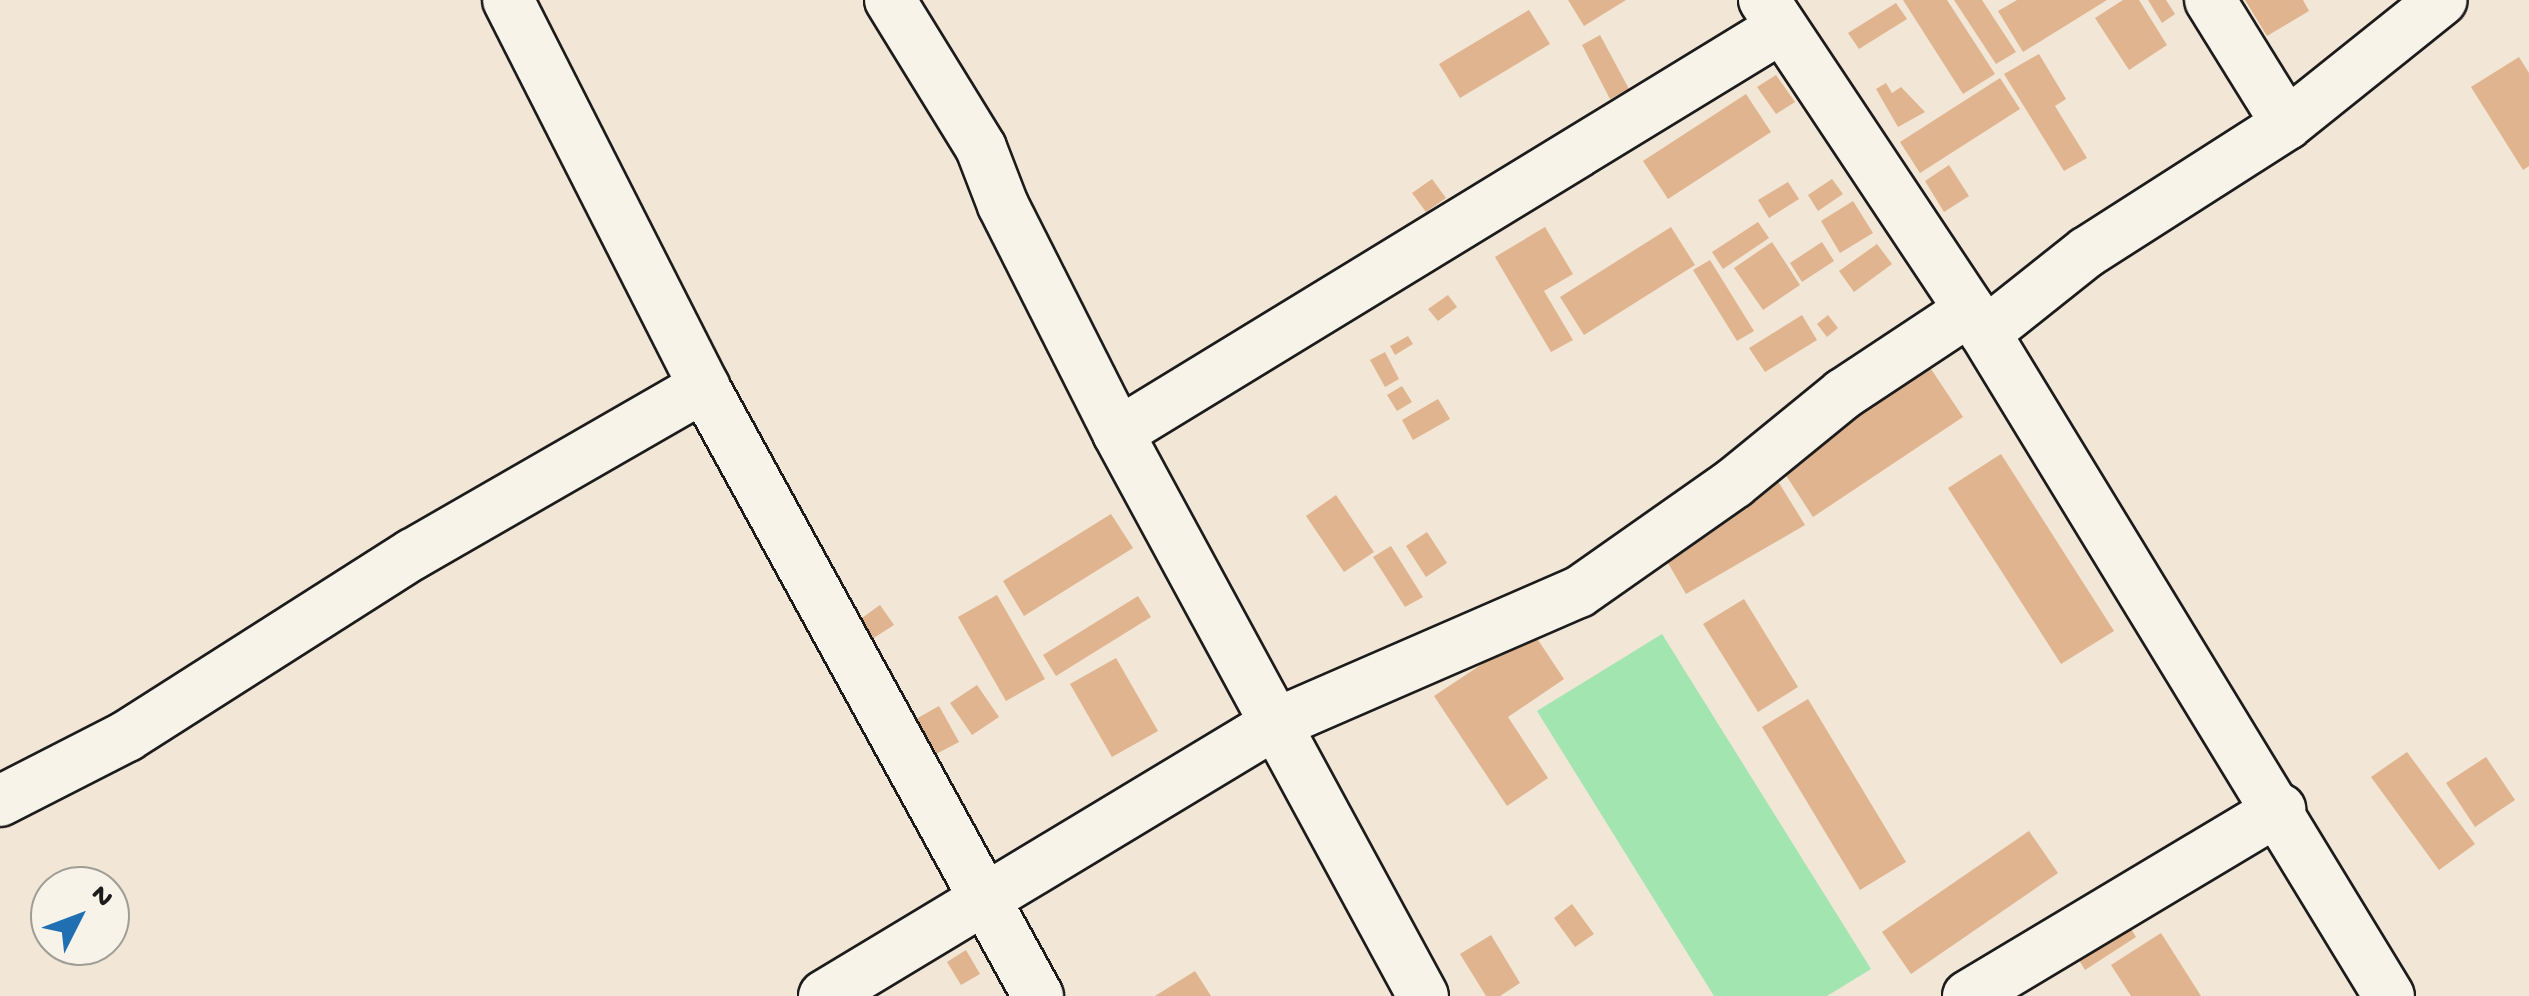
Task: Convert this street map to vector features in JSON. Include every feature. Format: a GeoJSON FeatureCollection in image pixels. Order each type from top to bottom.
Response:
{"type":"FeatureCollection","features":[{"type":"Feature","properties":{"kind":"street"},"geometry":{"type":"LineString","coordinates":[[890,0],[981,148],[1003,205],[1118,433],[1423,996]]}},
{"type":"Feature","properties":{"kind":"street"},"geometry":{"type":"LineString","coordinates":[[2210,0],[2286,124]]}},
{"type":"Feature","properties":{"kind":"street"},"geometry":{"type":"LineString","coordinates":[[824,996],[1275,724],[1580,592],[1734,483],[1843,394],[1977,322],[2286,124],[2442,0]]}},
{"type":"Feature","properties":{"kind":"street"},"geometry":{"type":"LineString","coordinates":[[521,5],[704,387],[1038,996]]}},
{"type":"Feature","properties":{"kind":"street"},"geometry":{"type":"LineString","coordinates":[[1118,433],[1772,14],[1977,322],[2280,809],[2389,996]]}},
{"type":"Feature","properties":{"kind":"street"},"geometry":{"type":"LineString","coordinates":[[0,801],[126,736],[412,554],[704,387]]}},
{"type":"Feature","properties":{"kind":"street"},"geometry":{"type":"LineString","coordinates":[[1968,996],[2280,809]]}},
{"type":"Feature","properties":{"kind":"green space"},"geometry":{"type":"Polygon","coordinates":[[[1662,634],[1871,969],[1827,996],[1714,996],[1537,711],[1662,634]]]}},
{"type":"Feature","properties":{"kind":"building"},"geometry":{"type":"Polygon","coordinates":[[[1568,0],[1626,0],[1584,26],[1568,0]]]}},
{"type":"Feature","properties":{"kind":"building"},"geometry":{"type":"Polygon","coordinates":[[[1903,0],[1947,0],[1995,74],[1963,94],[1903,0]]]}},
{"type":"Feature","properties":{"kind":"building"},"geometry":{"type":"Polygon","coordinates":[[[1954,0],[1982,0],[2016,52],[1996,64],[1954,0]]]}},
{"type":"Feature","properties":{"kind":"building"},"geometry":{"type":"Polygon","coordinates":[[[2017,0],[2107,0],[2023,52],[1998,11],[2017,0]]]}},
{"type":"Feature","properties":{"kind":"building"},"geometry":{"type":"Polygon","coordinates":[[[2123,0],[2139,0],[2167,45],[2129,70],[2095,18],[2123,0]]]}},
{"type":"Feature","properties":{"kind":"building"},"geometry":{"type":"Polygon","coordinates":[[[2148,0],[2166,0],[2175,14],[2162,23],[2148,0]]]}},
{"type":"Feature","properties":{"kind":"building"},"geometry":{"type":"Polygon","coordinates":[[[2245,0],[2303,0],[2309,11],[2267,36],[2245,0]]]}},
{"type":"Feature","properties":{"kind":"building"},"geometry":{"type":"Polygon","coordinates":[[[1896,3],[1907,19],[1859,49],[1848,33],[1896,3]]]}},
{"type":"Feature","properties":{"kind":"building"},"geometry":{"type":"Polygon","coordinates":[[[1529,10],[1550,44],[1460,98],[1439,64],[1529,10]]]}},
{"type":"Feature","properties":{"kind":"building"},"geometry":{"type":"Polygon","coordinates":[[[1600,35],[1629,89],[1610,99],[1582,45],[1600,35]]]}},
{"type":"Feature","properties":{"kind":"building"},"geometry":{"type":"Polygon","coordinates":[[[2039,54],[2066,99],[2055,106],[2087,158],[2064,171],[2004,74],[2039,54]]]}},
{"type":"Feature","properties":{"kind":"building"},"geometry":{"type":"Polygon","coordinates":[[[2519,57],[2529,73],[2529,166],[2523,170],[2471,87],[2519,57]]]}},
{"type":"Feature","properties":{"kind":"building"},"geometry":{"type":"Polygon","coordinates":[[[1776,75],[1795,102],[1776,114],[1757,87],[1776,75]]]}},
{"type":"Feature","properties":{"kind":"building"},"geometry":{"type":"Polygon","coordinates":[[[2000,78],[2020,109],[1920,173],[1900,142],[2000,78]]]}},
{"type":"Feature","properties":{"kind":"building"},"geometry":{"type":"Polygon","coordinates":[[[1886,83],[1892,93],[1901,87],[1925,112],[1898,127],[1876,89],[1886,83]]]}},
{"type":"Feature","properties":{"kind":"building"},"geometry":{"type":"Polygon","coordinates":[[[1746,94],[1771,132],[1668,199],[1643,161],[1746,94]]]}},
{"type":"Feature","properties":{"kind":"building"},"geometry":{"type":"Polygon","coordinates":[[[1949,165],[1969,196],[1944,212],[1925,181],[1949,165]]]}},
{"type":"Feature","properties":{"kind":"building"},"geometry":{"type":"Polygon","coordinates":[[[1432,179],[1446,198],[1426,212],[1412,193],[1432,179]]]}},
{"type":"Feature","properties":{"kind":"building"},"geometry":{"type":"Polygon","coordinates":[[[1832,179],[1843,194],[1818,211],[1808,195],[1832,179]]]}},
{"type":"Feature","properties":{"kind":"building"},"geometry":{"type":"Polygon","coordinates":[[[1788,182],[1799,199],[1769,218],[1758,200],[1788,182]]]}},
{"type":"Feature","properties":{"kind":"building"},"geometry":{"type":"Polygon","coordinates":[[[1853,201],[1873,233],[1840,253],[1821,221],[1853,201]]]}},
{"type":"Feature","properties":{"kind":"building"},"geometry":{"type":"Polygon","coordinates":[[[1758,222],[1769,238],[1723,269],[1712,252],[1758,222]]]}},
{"type":"Feature","properties":{"kind":"building"},"geometry":{"type":"Polygon","coordinates":[[[1545,227],[1573,274],[1544,291],[1573,340],[1551,352],[1495,257],[1545,227]]]}},
{"type":"Feature","properties":{"kind":"building"},"geometry":{"type":"Polygon","coordinates":[[[1671,227],[1695,265],[1584,335],[1560,297],[1671,227]]]}},
{"type":"Feature","properties":{"kind":"building"},"geometry":{"type":"Polygon","coordinates":[[[1772,242],[1800,285],[1763,310],[1734,268],[1772,242]]]}},
{"type":"Feature","properties":{"kind":"building"},"geometry":{"type":"Polygon","coordinates":[[[1822,242],[1834,261],[1802,282],[1790,263],[1822,242]]]}},
{"type":"Feature","properties":{"kind":"building"},"geometry":{"type":"Polygon","coordinates":[[[1877,244],[1892,264],[1854,292],[1839,271],[1877,244]]]}},
{"type":"Feature","properties":{"kind":"building"},"geometry":{"type":"Polygon","coordinates":[[[1710,260],[1754,331],[1737,341],[1693,270],[1710,260]]]}},
{"type":"Feature","properties":{"kind":"building"},"geometry":{"type":"Polygon","coordinates":[[[1448,295],[1457,307],[1438,321],[1428,309],[1448,295]]]}},
{"type":"Feature","properties":{"kind":"building"},"geometry":{"type":"Polygon","coordinates":[[[1802,315],[1817,340],[1765,372],[1749,348],[1802,315]]]}},
{"type":"Feature","properties":{"kind":"building"},"geometry":{"type":"Polygon","coordinates":[[[1828,315],[1838,328],[1827,337],[1817,324],[1828,315]]]}},
{"type":"Feature","properties":{"kind":"building"},"geometry":{"type":"Polygon","coordinates":[[[1408,336],[1413,344],[1395,355],[1390,346],[1408,336]]]}},
{"type":"Feature","properties":{"kind":"building"},"geometry":{"type":"Polygon","coordinates":[[[1385,352],[1399,379],[1385,387],[1370,360],[1385,352]]]}},
{"type":"Feature","properties":{"kind":"building"},"geometry":{"type":"Polygon","coordinates":[[[1927,363],[1963,417],[1813,517],[1778,463],[1927,363]]]}},
{"type":"Feature","properties":{"kind":"building"},"geometry":{"type":"Polygon","coordinates":[[[1402,386],[1412,402],[1397,411],[1387,395],[1402,386]]]}},
{"type":"Feature","properties":{"kind":"building"},"geometry":{"type":"Polygon","coordinates":[[[1438,399],[1450,419],[1413,440],[1402,420],[1438,399]]]}},
{"type":"Feature","properties":{"kind":"building"},"geometry":{"type":"Polygon","coordinates":[[[2001,454],[2114,631],[2061,664],[1948,488],[2001,454]]]}},
{"type":"Feature","properties":{"kind":"building"},"geometry":{"type":"Polygon","coordinates":[[[1776,478],[1805,525],[1686,594],[1658,546],[1776,478]]]}},
{"type":"Feature","properties":{"kind":"building"},"geometry":{"type":"Polygon","coordinates":[[[1336,495],[1374,552],[1344,572],[1306,516],[1336,495]]]}},
{"type":"Feature","properties":{"kind":"building"},"geometry":{"type":"Polygon","coordinates":[[[1111,514],[1133,548],[1024,616],[1003,581],[1111,514]]]}},
{"type":"Feature","properties":{"kind":"building"},"geometry":{"type":"Polygon","coordinates":[[[1427,532],[1447,563],[1426,577],[1406,546],[1427,532]]]}},
{"type":"Feature","properties":{"kind":"building"},"geometry":{"type":"Polygon","coordinates":[[[1391,546],[1423,597],[1405,607],[1373,557],[1391,546]]]}},
{"type":"Feature","properties":{"kind":"building"},"geometry":{"type":"Polygon","coordinates":[[[997,595],[1045,679],[1006,701],[958,617],[997,595]]]}},
{"type":"Feature","properties":{"kind":"building"},"geometry":{"type":"Polygon","coordinates":[[[1138,596],[1151,617],[1056,676],[1043,655],[1138,596]]]}},
{"type":"Feature","properties":{"kind":"building"},"geometry":{"type":"Polygon","coordinates":[[[1744,599],[1798,687],[1758,712],[1703,624],[1744,599]]]}},
{"type":"Feature","properties":{"kind":"building"},"geometry":{"type":"Polygon","coordinates":[[[880,605],[894,625],[872,639],[859,620],[880,605]]]}},
{"type":"Feature","properties":{"kind":"building"},"geometry":{"type":"Polygon","coordinates":[[[1532,631],[1564,679],[1508,717],[1548,778],[1507,806],[1434,696],[1532,631]]]}},
{"type":"Feature","properties":{"kind":"building"},"geometry":{"type":"Polygon","coordinates":[[[1116,658],[1158,731],[1112,757],[1070,684],[1116,658]]]}},
{"type":"Feature","properties":{"kind":"building"},"geometry":{"type":"Polygon","coordinates":[[[977,685],[999,717],[972,735],[950,703],[977,685]]]}},
{"type":"Feature","properties":{"kind":"building"},"geometry":{"type":"Polygon","coordinates":[[[1808,699],[1906,862],[1860,890],[1762,727],[1808,699]]]}},
{"type":"Feature","properties":{"kind":"building"},"geometry":{"type":"Polygon","coordinates":[[[939,706],[959,742],[936,754],[916,719],[939,706]]]}},
{"type":"Feature","properties":{"kind":"building"},"geometry":{"type":"Polygon","coordinates":[[[2407,752],[2475,844],[2439,870],[2371,777],[2407,752]]]}},
{"type":"Feature","properties":{"kind":"building"},"geometry":{"type":"Polygon","coordinates":[[[2486,757],[2515,800],[2475,827],[2446,783],[2486,757]]]}},
{"type":"Feature","properties":{"kind":"building"},"geometry":{"type":"Polygon","coordinates":[[[2029,831],[2058,873],[1911,974],[1882,932],[2029,831]]]}},
{"type":"Feature","properties":{"kind":"building"},"geometry":{"type":"Polygon","coordinates":[[[1572,904],[1594,934],[1575,947],[1554,918],[1572,904]]]}},
{"type":"Feature","properties":{"kind":"building"},"geometry":{"type":"Polygon","coordinates":[[[2127,922],[2136,937],[2085,970],[2076,955],[2127,922]]]}},
{"type":"Feature","properties":{"kind":"building"},"geometry":{"type":"Polygon","coordinates":[[[2161,933],[2201,996],[2131,996],[2111,965],[2161,933]]]}},
{"type":"Feature","properties":{"kind":"building"},"geometry":{"type":"Polygon","coordinates":[[[1491,935],[1520,983],[1500,996],[1486,996],[1460,954],[1491,935]]]}},
{"type":"Feature","properties":{"kind":"building"},"geometry":{"type":"Polygon","coordinates":[[[966,950],[980,974],[961,985],[947,962],[966,950]]]}},
{"type":"Feature","properties":{"kind":"building"},"geometry":{"type":"Polygon","coordinates":[[[1195,971],[1211,996],[1155,996],[1195,971]]]}}]}
